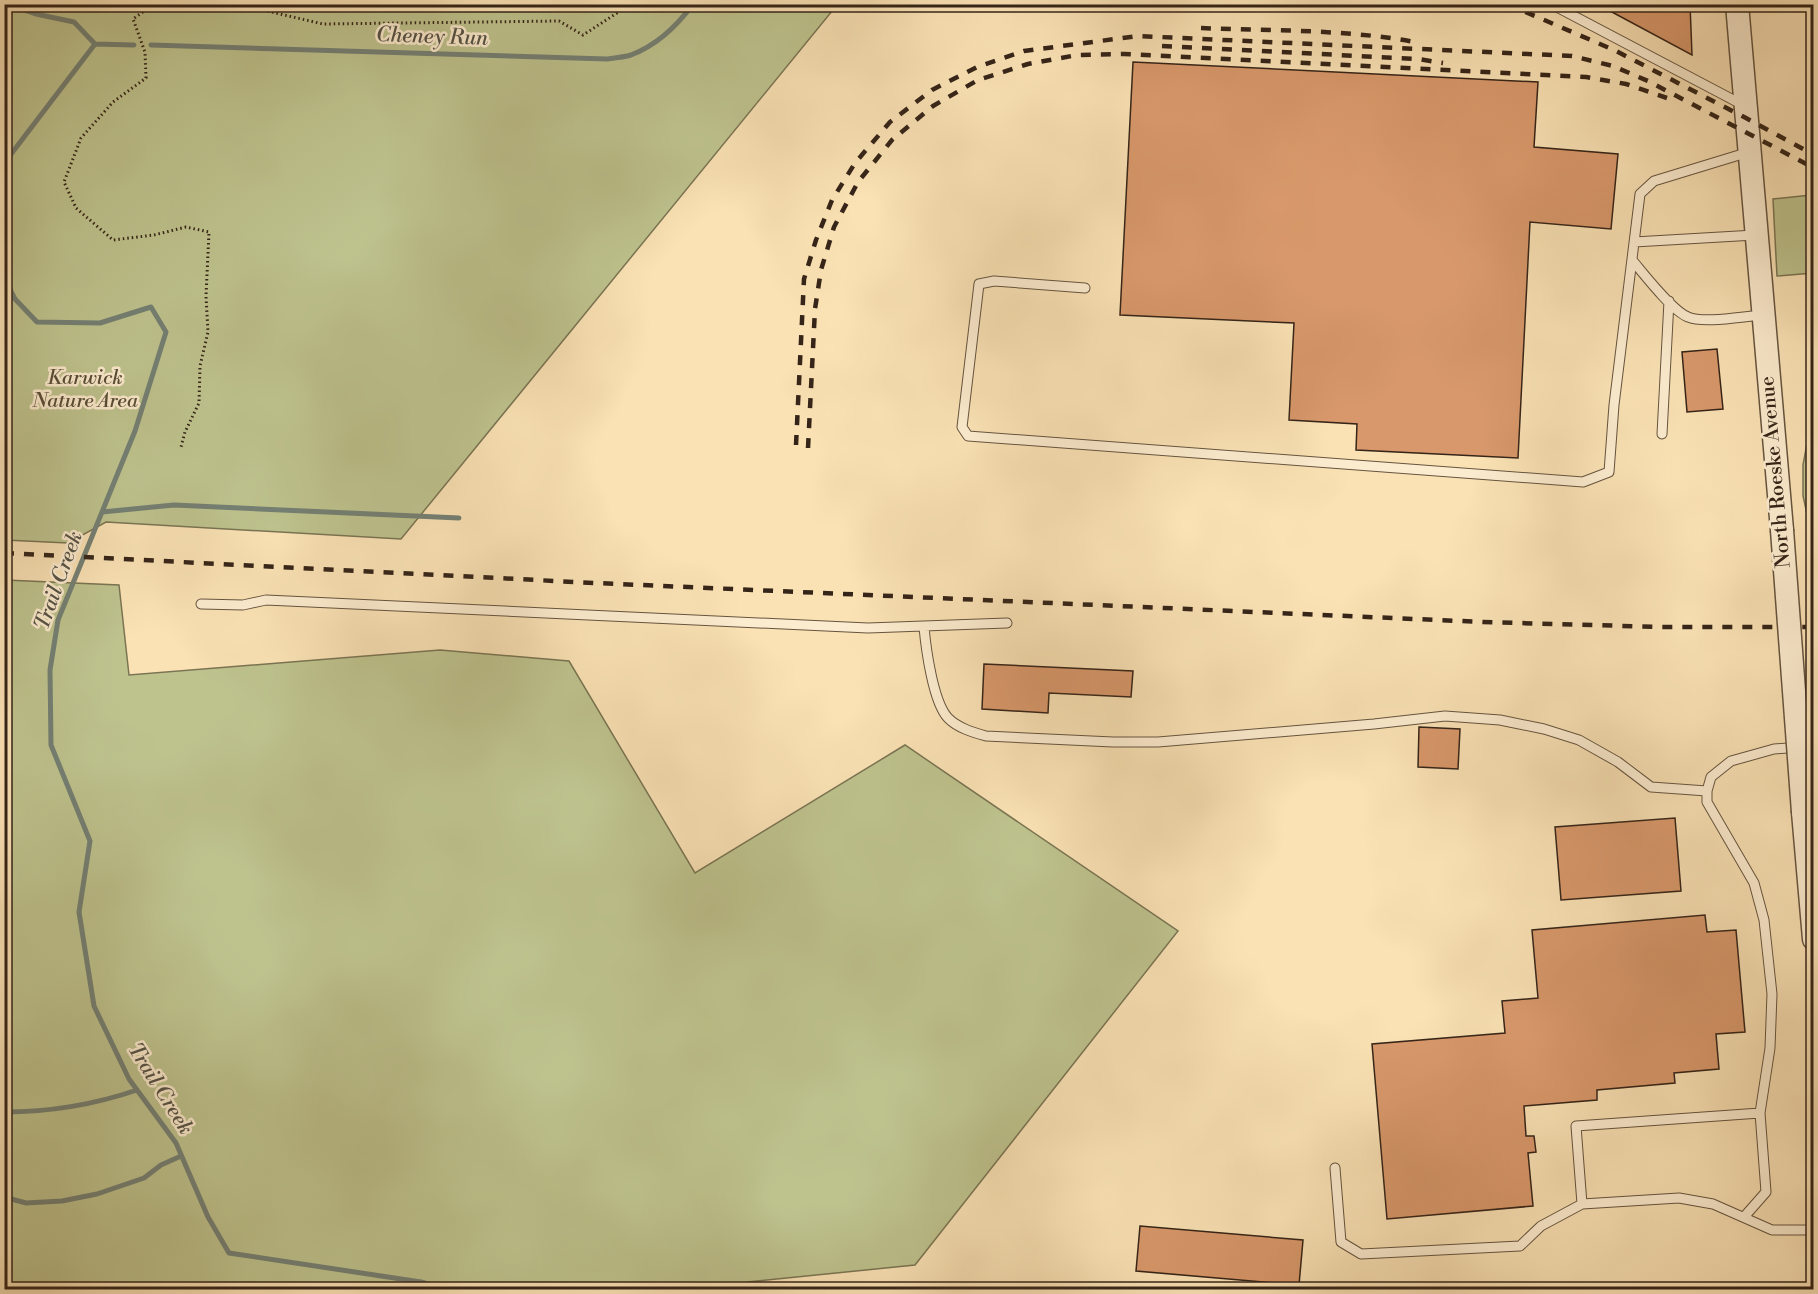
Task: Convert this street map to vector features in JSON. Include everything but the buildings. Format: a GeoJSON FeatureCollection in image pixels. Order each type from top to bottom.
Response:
{"type":"FeatureCollection","features":[{"type":"Feature","properties":{"kind":"street","name":"North Roeske Avenue"},"geometry":{"type":"LineString","coordinates":[[1737,4],[1814,939]]}},
{"type":"Feature","properties":{"kind":"lane"},"geometry":{"type":"LineString","coordinates":[[1551,4],[1745,106]]}},
{"type":"Feature","properties":{"kind":"lane"},"geometry":{"type":"LineString","coordinates":[[1085,288],[994,281],[979,284],[962,427],[968,436],[1582,482],[1609,472],[1614,405],[1640,194],[1654,181],[1749,152]]}},
{"type":"Feature","properties":{"kind":"lane"},"geometry":{"type":"LineString","coordinates":[[1634,242],[1755,234]]}},
{"type":"Feature","properties":{"kind":"lane"},"geometry":{"type":"LineString","coordinates":[[1632,260],[1669,301],[1687,317],[1700,320],[1763,315]]}},
{"type":"Feature","properties":{"kind":"lane"},"geometry":{"type":"LineString","coordinates":[[1662,434],[1669,301]]}},
{"type":"Feature","properties":{"kind":"lane"},"geometry":{"type":"LineString","coordinates":[[201,604],[243,605],[266,600],[857,628],[1007,623]]}},
{"type":"Feature","properties":{"kind":"lane"},"geometry":{"type":"LineString","coordinates":[[924,627],[939,704],[948,718],[966,731],[986,736],[1158,742],[1445,716],[1489,719],[1544,729],[1579,740],[1618,762],[1651,787],[1707,791]]}},
{"type":"Feature","properties":{"kind":"lane"},"geometry":{"type":"LineString","coordinates":[[1744,1217],[1766,1192],[1760,1113],[1771,1037],[1772,994],[1764,920],[1754,882],[1707,802],[1707,791],[1711,777],[1731,761],[1774,748],[1814,746]]}},
{"type":"Feature","properties":{"kind":"lane"},"geometry":{"type":"LineString","coordinates":[[1582,1204],[1576,1126],[1760,1113]]}},
{"type":"Feature","properties":{"kind":"lane"},"geometry":{"type":"LineString","coordinates":[[1335,1168],[1341,1242],[1360,1254],[1520,1246],[1541,1226],[1582,1204],[1679,1198],[1713,1204],[1772,1230],[1814,1230]]}},
{"type":"Feature","properties":{"kind":"path"},"geometry":{"type":"LineString","coordinates":[[154,4],[133,19],[145,52],[146,78],[113,102],[81,138],[64,182],[76,208],[112,240],[154,235],[186,227],[209,232],[206,296],[208,332],[200,366],[199,403],[185,432],[181,447]]}},
{"type":"Feature","properties":{"kind":"path"},"geometry":{"type":"LineString","coordinates":[[237,4],[323,24],[559,21],[583,35],[631,4]]}},
{"type":"Feature","properties":{"kind":"green space","name":"Karwick Nature Area"},"geometry":{"type":"Polygon","coordinates":[[[5,4],[837,5],[401,539],[106,522],[68,543],[5,540],[5,4]]]}},
{"type":"Feature","properties":{"kind":"green space"},"geometry":{"type":"Polygon","coordinates":[[[1814,196],[1813,273],[1777,276],[1773,199],[1814,196]]]}},
{"type":"Feature","properties":{"kind":"green space"},"geometry":{"type":"Polygon","coordinates":[[[1814,426],[1813,533],[1803,496],[1803,465],[1810,427],[1814,426]]]}},
{"type":"Feature","properties":{"kind":"green space"},"geometry":{"type":"Polygon","coordinates":[[[5,580],[119,585],[129,675],[440,650],[569,661],[695,873],[905,745],[1178,931],[915,1265],[748,1282],[748,1290],[5,1289],[5,580]]]}},
{"type":"Feature","properties":{"kind":"waterway","name":"Trail Creek"},"geometry":{"type":"LineString","coordinates":[[4,166],[95,44],[74,22],[36,14],[6,4]]}},
{"type":"Feature","properties":{"kind":"waterway","name":"Cheney Run"},"geometry":{"type":"LineString","coordinates":[[151,45],[607,59],[631,55],[649,46],[673,27],[693,4]]}},
{"type":"Feature","properties":{"kind":"waterway","name":"Cheney Run"},"geometry":{"type":"LineString","coordinates":[[95,44],[134,45]]}},
{"type":"Feature","properties":{"kind":"waterway","name":"Trail Creek"},"geometry":{"type":"LineString","coordinates":[[4,278],[15,299],[37,322],[100,323],[151,307],[166,332],[135,431],[58,620],[50,670],[51,745],[90,841],[79,912],[94,1006],[129,1079],[176,1143],[208,1217],[229,1253],[421,1282],[449,1290]]}},
{"type":"Feature","properties":{"kind":"waterway"},"geometry":{"type":"LineString","coordinates":[[102,512],[174,505],[459,518]]}},
{"type":"Feature","properties":{"kind":"waterway"},"geometry":{"type":"LineString","coordinates":[[4,1112],[72,1107],[137,1090]]}},
{"type":"Feature","properties":{"kind":"waterway"},"geometry":{"type":"LineString","coordinates":[[4,1197],[26,1203],[62,1201],[97,1194],[144,1178],[161,1165],[181,1156]]}},
{"type":"Feature","properties":{"kind":"railway"},"geometry":{"type":"LineString","coordinates":[[1507,4],[1614,50],[1814,155]]}},
{"type":"Feature","properties":{"kind":"railway"},"geometry":{"type":"LineString","coordinates":[[1201,28],[1308,31],[1415,42]]}},
{"type":"Feature","properties":{"kind":"railway"},"geometry":{"type":"LineString","coordinates":[[796,445],[804,279],[832,200],[855,163],[890,122],[932,90],[977,67],[1024,51],[1138,36],[1572,56],[1613,66],[1648,81],[1814,168]]}},
{"type":"Feature","properties":{"kind":"railway"},"geometry":{"type":"LineString","coordinates":[[1162,46],[1418,59],[1443,63]]}},
{"type":"Feature","properties":{"kind":"railway"},"geometry":{"type":"LineString","coordinates":[[808,448],[815,309],[821,270],[834,227],[858,182],[892,140],[933,106],[978,80],[1028,64],[1077,55],[1124,54],[1586,77],[1626,84],[1667,98]]}},
{"type":"Feature","properties":{"kind":"railway"},"geometry":{"type":"LineString","coordinates":[[4,553],[595,583],[1483,622],[1662,627],[1814,627]]}}]}
